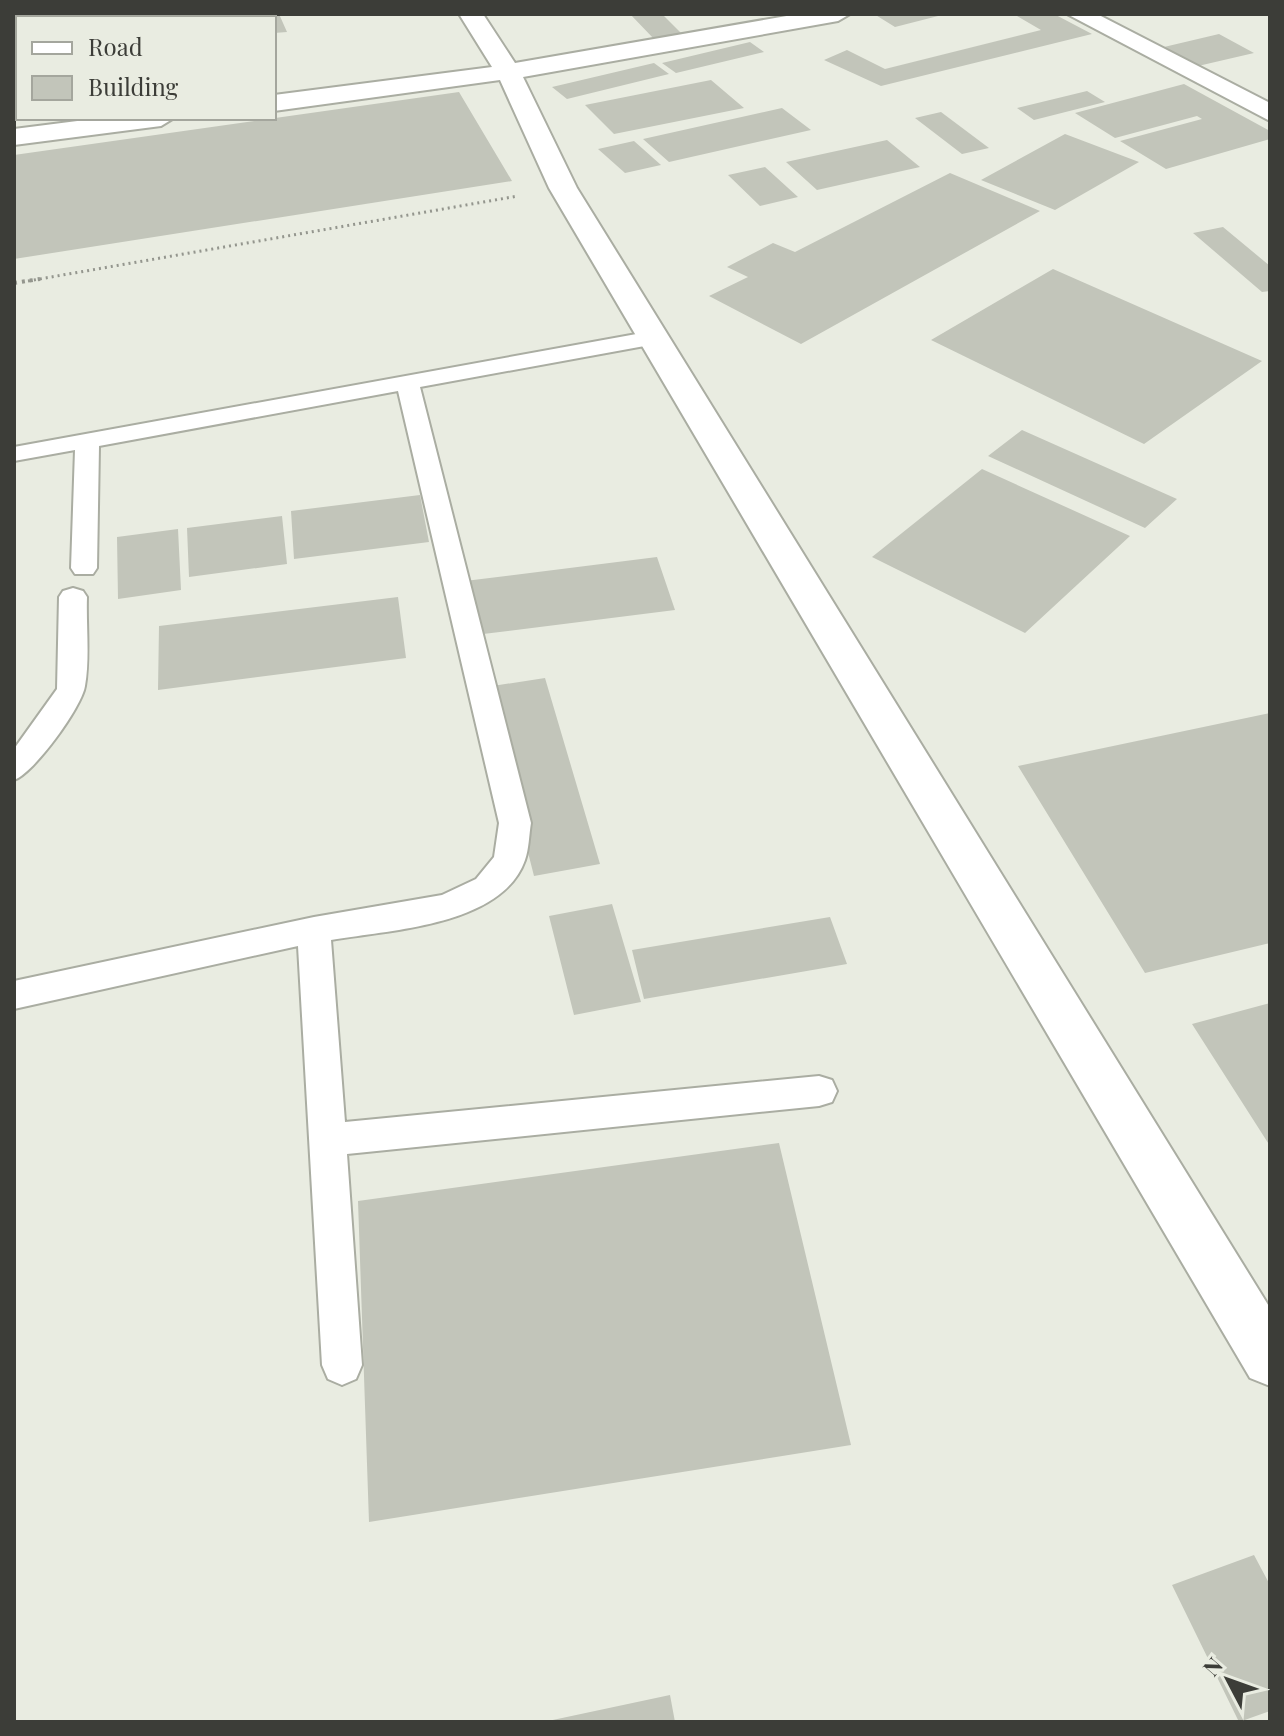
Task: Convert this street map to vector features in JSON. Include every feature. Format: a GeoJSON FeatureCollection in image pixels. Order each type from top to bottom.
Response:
{"type":"FeatureCollection","features":[{"type":"Feature","properties":{"kind":"street"},"geometry":{"type":"LineString","coordinates":[[14,15],[23,14]]}},
{"type":"Feature","properties":{"kind":"street"},"geometry":{"type":"LineString","coordinates":[[471,14],[508,72],[563,188],[1270,1359]]}},
{"type":"Feature","properties":{"kind":"street"},"geometry":{"type":"LineString","coordinates":[[276,103],[508,72],[838,14]]}},
{"type":"Feature","properties":{"kind":"street"},"geometry":{"type":"LineString","coordinates":[[1079,14],[1270,113]]}},
{"type":"Feature","properties":{"kind":"street"},"geometry":{"type":"LineString","coordinates":[[14,137],[146,120]]}},
{"type":"Feature","properties":{"kind":"lane"},"geometry":{"type":"LineString","coordinates":[[14,454],[408,385],[653,338]]}},
{"type":"Feature","properties":{"kind":"lane"},"geometry":{"type":"LineString","coordinates":[[14,995],[314,930],[448,907],[487,888],[509,860],[515,823],[408,385]]}},
{"type":"Feature","properties":{"kind":"lane"},"geometry":{"type":"LineString","coordinates":[[84,568],[87,441]]}},
{"type":"Feature","properties":{"kind":"lane"},"geometry":{"type":"LineString","coordinates":[[14,769],[41,736],[71,689],[73,597]]}},
{"type":"Feature","properties":{"kind":"lane"},"geometry":{"type":"LineString","coordinates":[[314,930],[342,1365]]}},
{"type":"Feature","properties":{"kind":"lane"},"geometry":{"type":"LineString","coordinates":[[328,1140],[819,1091]]}},
{"type":"Feature","properties":{"kind":"path"},"geometry":{"type":"LineString","coordinates":[[14,283],[563,188]]}},
{"type":"Feature","properties":{"kind":"building"},"geometry":{"type":"Polygon","coordinates":[[[279,14],[287,32],[276,33],[276,16],[229,16],[279,14]]]}},
{"type":"Feature","properties":{"kind":"building"},"geometry":{"type":"Polygon","coordinates":[[[630,14],[662,14],[683,35],[654,39],[630,14]]]}},
{"type":"Feature","properties":{"kind":"building"},"geometry":{"type":"Polygon","coordinates":[[[874,14],[942,14],[942,15],[895,27],[874,14]]]}},
{"type":"Feature","properties":{"kind":"building"},"geometry":{"type":"Polygon","coordinates":[[[1054,14],[1092,34],[881,86],[824,60],[847,50],[885,69],[1041,30],[1017,16],[1054,14]]]}},
{"type":"Feature","properties":{"kind":"building"},"geometry":{"type":"Polygon","coordinates":[[[1219,34],[1254,53],[1198,66],[1164,47],[1219,34]]]}},
{"type":"Feature","properties":{"kind":"building"},"geometry":{"type":"Polygon","coordinates":[[[750,42],[764,52],[676,73],[662,63],[750,42]]]}},
{"type":"Feature","properties":{"kind":"building"},"geometry":{"type":"Polygon","coordinates":[[[654,63],[669,74],[567,99],[552,87],[654,63]]]}},
{"type":"Feature","properties":{"kind":"building"},"geometry":{"type":"Polygon","coordinates":[[[711,80],[744,108],[614,134],[585,105],[711,80]]]}},
{"type":"Feature","properties":{"kind":"building"},"geometry":{"type":"Polygon","coordinates":[[[1184,84],[1270,131],[1270,139],[1166,169],[1120,141],[1202,119],[1197,116],[1115,138],[1075,113],[1184,84]]]}},
{"type":"Feature","properties":{"kind":"building"},"geometry":{"type":"Polygon","coordinates":[[[1087,91],[1105,102],[1034,120],[1017,108],[1087,91]]]}},
{"type":"Feature","properties":{"kind":"building"},"geometry":{"type":"Polygon","coordinates":[[[459,92],[512,181],[14,259],[14,155],[459,92]]]}},
{"type":"Feature","properties":{"kind":"building"},"geometry":{"type":"Polygon","coordinates":[[[782,108],[811,130],[669,162],[643,139],[782,108]]]}},
{"type":"Feature","properties":{"kind":"building"},"geometry":{"type":"Polygon","coordinates":[[[941,112],[989,148],[962,154],[915,118],[941,112]]]}},
{"type":"Feature","properties":{"kind":"building"},"geometry":{"type":"Polygon","coordinates":[[[1065,134],[1139,162],[1055,210],[981,180],[1065,134]]]}},
{"type":"Feature","properties":{"kind":"building"},"geometry":{"type":"Polygon","coordinates":[[[887,140],[920,167],[817,190],[786,162],[887,140]]]}},
{"type":"Feature","properties":{"kind":"building"},"geometry":{"type":"Polygon","coordinates":[[[634,141],[661,165],[625,173],[598,149],[634,141]]]}},
{"type":"Feature","properties":{"kind":"building"},"geometry":{"type":"Polygon","coordinates":[[[765,167],[798,197],[760,206],[728,175],[765,167]]]}},
{"type":"Feature","properties":{"kind":"building"},"geometry":{"type":"Polygon","coordinates":[[[950,173],[1040,211],[801,344],[709,296],[748,277],[727,267],[773,243],[795,252],[950,173]]]}},
{"type":"Feature","properties":{"kind":"building"},"geometry":{"type":"Polygon","coordinates":[[[1223,227],[1270,266],[1270,291],[1262,292],[1193,233],[1223,227]]]}},
{"type":"Feature","properties":{"kind":"building"},"geometry":{"type":"Polygon","coordinates":[[[1053,269],[1262,361],[1144,444],[931,340],[1053,269]]]}},
{"type":"Feature","properties":{"kind":"building"},"geometry":{"type":"Polygon","coordinates":[[[1022,430],[1177,499],[1145,528],[988,456],[1022,430]]]}},
{"type":"Feature","properties":{"kind":"building"},"geometry":{"type":"Polygon","coordinates":[[[982,469],[1130,536],[1025,633],[872,557],[982,469]]]}},
{"type":"Feature","properties":{"kind":"building"},"geometry":{"type":"Polygon","coordinates":[[[420,495],[429,542],[294,559],[291,511],[420,495]]]}},
{"type":"Feature","properties":{"kind":"building"},"geometry":{"type":"Polygon","coordinates":[[[282,516],[287,564],[189,577],[187,528],[282,516]]]}},
{"type":"Feature","properties":{"kind":"building"},"geometry":{"type":"Polygon","coordinates":[[[178,529],[181,590],[118,599],[117,537],[178,529]]]}},
{"type":"Feature","properties":{"kind":"building"},"geometry":{"type":"Polygon","coordinates":[[[657,557],[675,610],[475,635],[465,581],[657,557]]]}},
{"type":"Feature","properties":{"kind":"building"},"geometry":{"type":"Polygon","coordinates":[[[398,597],[406,658],[158,690],[159,626],[398,597]]]}},
{"type":"Feature","properties":{"kind":"building"},"geometry":{"type":"Polygon","coordinates":[[[545,678],[600,864],[534,876],[486,687],[545,678]]]}},
{"type":"Feature","properties":{"kind":"building"},"geometry":{"type":"Polygon","coordinates":[[[1270,713],[1270,943],[1145,973],[1018,766],[1270,713]]]}},
{"type":"Feature","properties":{"kind":"building"},"geometry":{"type":"Polygon","coordinates":[[[612,904],[641,1002],[574,1015],[549,916],[612,904]]]}},
{"type":"Feature","properties":{"kind":"building"},"geometry":{"type":"Polygon","coordinates":[[[830,917],[847,964],[644,999],[632,950],[830,917]]]}},
{"type":"Feature","properties":{"kind":"building"},"geometry":{"type":"Polygon","coordinates":[[[1270,1003],[1270,1146],[1192,1024],[1270,1003]]]}},
{"type":"Feature","properties":{"kind":"building"},"geometry":{"type":"Polygon","coordinates":[[[779,1143],[851,1445],[369,1522],[358,1201],[779,1143]]]}},
{"type":"Feature","properties":{"kind":"building"},"geometry":{"type":"Polygon","coordinates":[[[1254,1555],[1270,1585],[1270,1711],[1239,1722],[1172,1585],[1254,1555]]]}},
{"type":"Feature","properties":{"kind":"building"},"geometry":{"type":"Polygon","coordinates":[[[670,1695],[675,1722],[548,1721],[670,1695]]]}}]}
